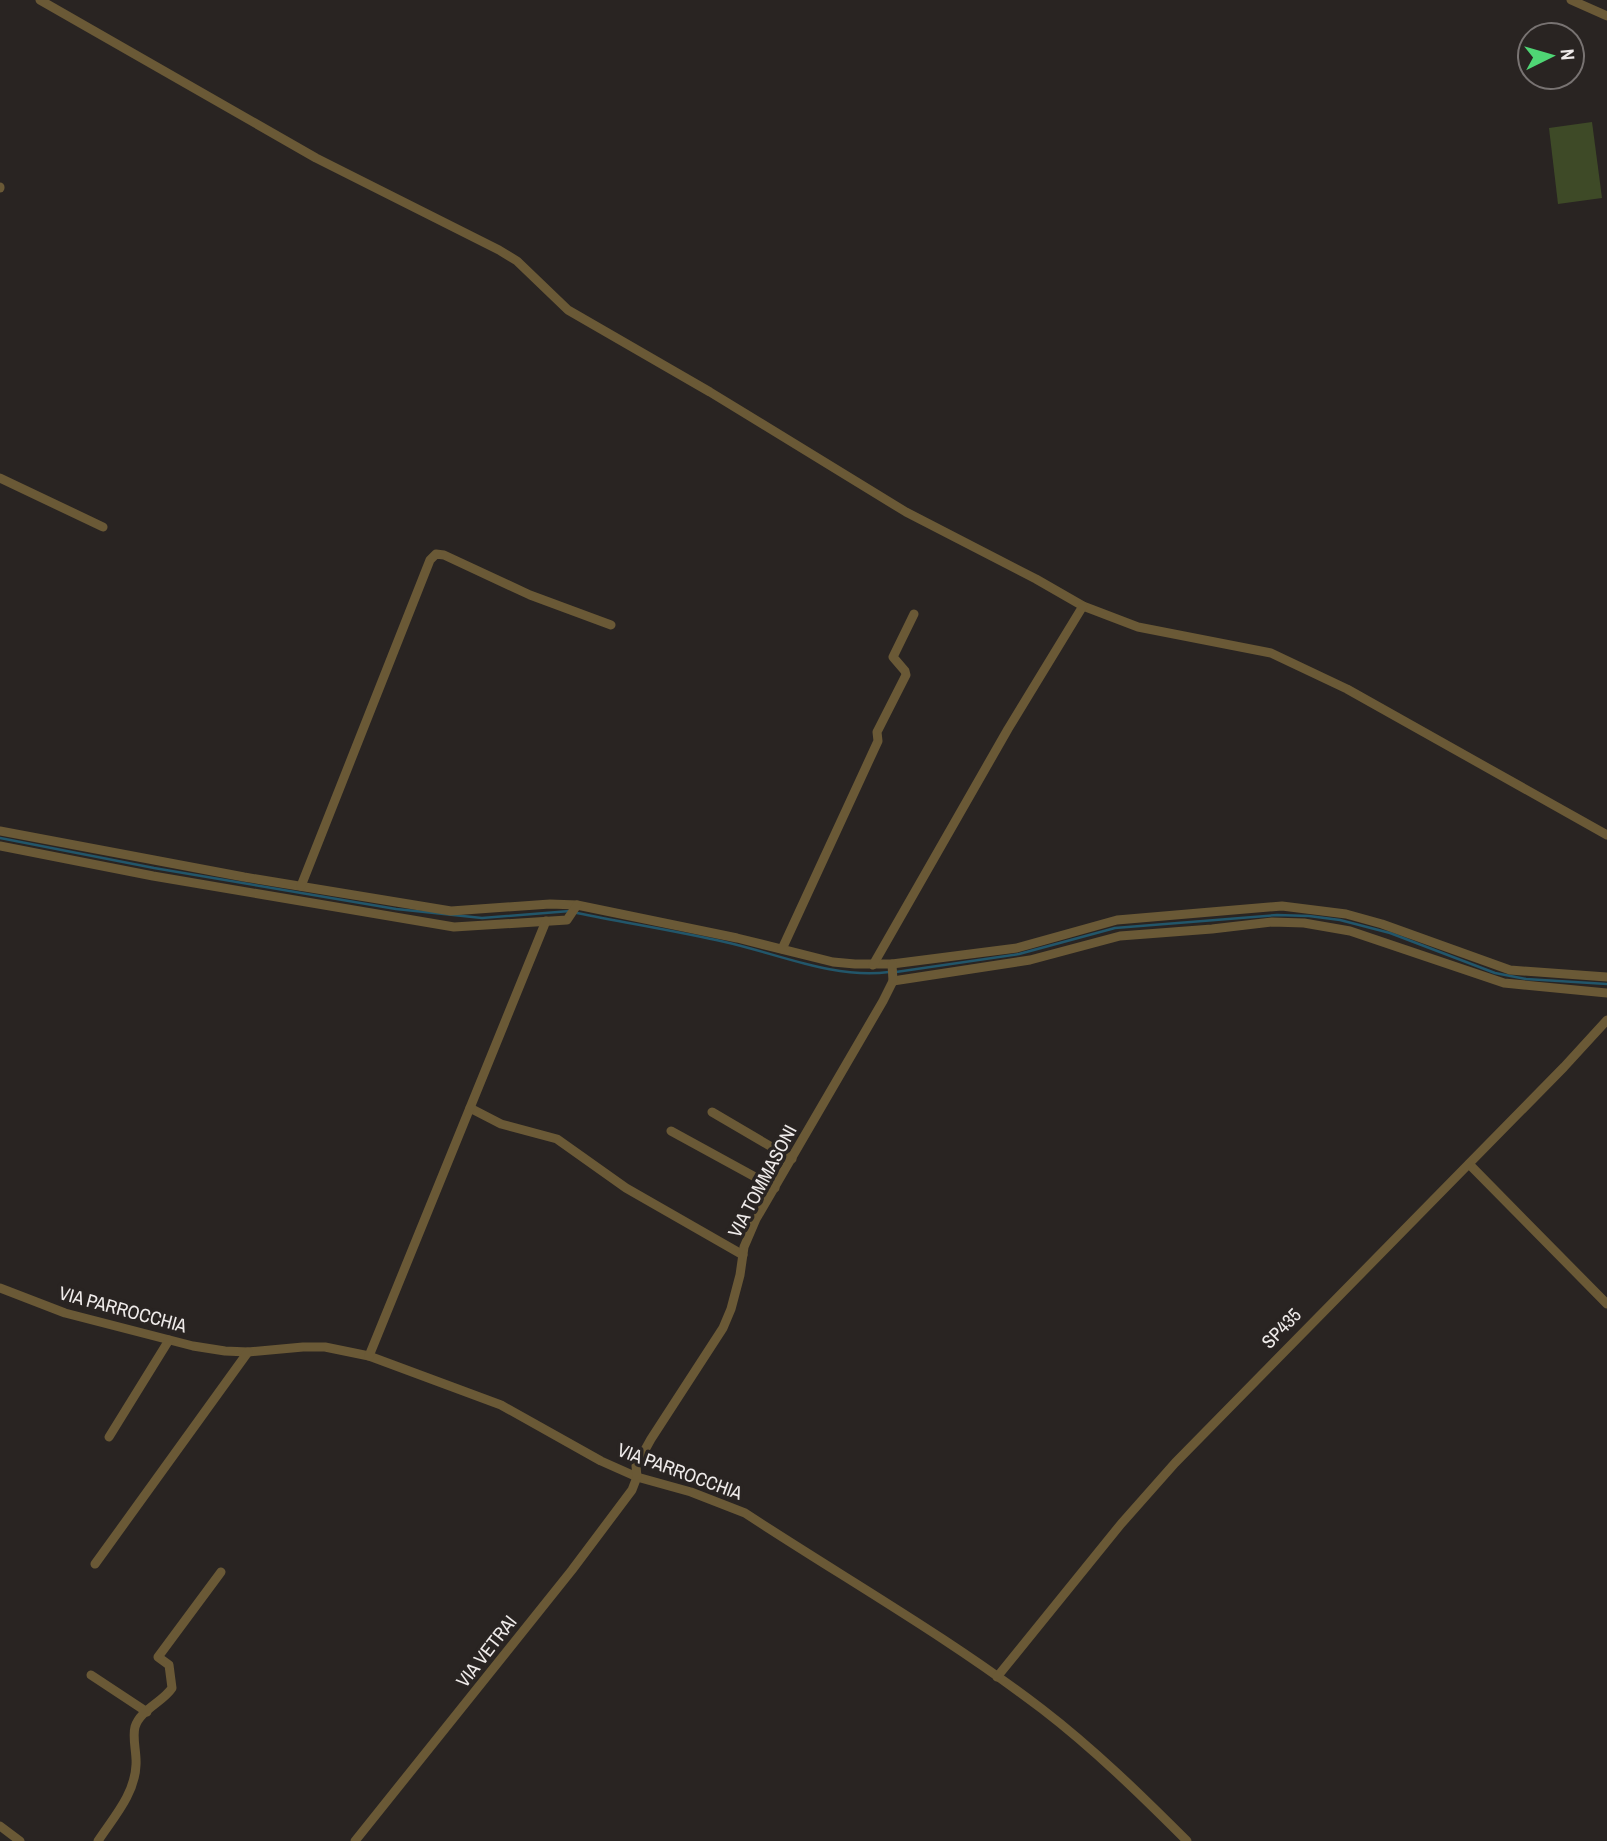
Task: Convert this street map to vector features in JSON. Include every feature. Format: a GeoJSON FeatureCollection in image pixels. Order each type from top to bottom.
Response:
{"type":"FeatureCollection","features":[{"type":"Feature","properties":{"kind":"street"},"geometry":{"type":"LineString","coordinates":[[40,0],[316,158],[499,250],[517,261],[568,310],[710,392],[906,512],[1083,606],[1138,627],[1271,653],[1347,689],[1607,835]]}},
{"type":"Feature","properties":{"kind":"street"},"geometry":{"type":"LineString","coordinates":[[1571,0],[1607,16]]}},
{"type":"Feature","properties":{"kind":"street"},"geometry":{"type":"LineString","coordinates":[[0,478],[103,527]]}},
{"type":"Feature","properties":{"kind":"street"},"geometry":{"type":"LineString","coordinates":[[301,886],[430,560],[436,555],[444,555],[530,595],[611,625]]}},
{"type":"Feature","properties":{"kind":"street"},"geometry":{"type":"LineString","coordinates":[[873,965],[1008,729],[1083,606]]}},
{"type":"Feature","properties":{"kind":"street"},"geometry":{"type":"LineString","coordinates":[[782,949],[878,741],[877,732],[906,675],[893,657],[914,614]]}},
{"type":"Feature","properties":{"kind":"street"},"geometry":{"type":"LineString","coordinates":[[0,831],[451,911],[550,904],[782,949],[833,962],[873,965],[892,973],[1019,962],[1120,936],[1212,929],[1282,906],[1346,914],[1382,924],[1510,970],[1607,977]]}},
{"type":"Feature","properties":{"kind":"street"},"geometry":{"type":"LineString","coordinates":[[0,846],[153,876],[454,927],[567,920],[574,910]]}},
{"type":"Feature","properties":{"kind":"street"},"geometry":{"type":"LineString","coordinates":[[892,973],[1017,948],[1117,920],[1260,915],[1350,931],[1514,985],[1607,993]]}},
{"type":"Feature","properties":{"kind":"street"},"geometry":{"type":"LineString","coordinates":[[369,1356],[546,921]]}},
{"type":"Feature","properties":{"kind":"street","name":"VIA TOMMASONI"},"geometry":{"type":"LineString","coordinates":[[637,1477],[636,1466],[651,1439],[723,1328],[731,1310],[744,1247],[892,973]]}},
{"type":"Feature","properties":{"kind":"street","name":"SP435"},"geometry":{"type":"LineString","coordinates":[[997,1677],[1121,1524],[1175,1463],[1607,1020]]}},
{"type":"Feature","properties":{"kind":"street"},"geometry":{"type":"LineString","coordinates":[[470,1108],[501,1125],[557,1139],[626,1188],[743,1255]]}},
{"type":"Feature","properties":{"kind":"street"},"geometry":{"type":"LineString","coordinates":[[712,1112],[792,1159]]}},
{"type":"Feature","properties":{"kind":"street"},"geometry":{"type":"LineString","coordinates":[[671,1131],[775,1188]]}},
{"type":"Feature","properties":{"kind":"street"},"geometry":{"type":"LineString","coordinates":[[1468,1164],[1607,1304]]}},
{"type":"Feature","properties":{"kind":"street","name":"VIA PARROCCHIA"},"geometry":{"type":"LineString","coordinates":[[0,1288],[65,1313],[169,1340],[225,1351],[326,1347],[369,1356],[500,1405],[601,1461],[637,1477],[691,1492],[745,1513],[997,1677],[1077,1737],[1187,1841]]}},
{"type":"Feature","properties":{"kind":"street"},"geometry":{"type":"LineString","coordinates":[[109,1437],[169,1340]]}},
{"type":"Feature","properties":{"kind":"street"},"geometry":{"type":"LineString","coordinates":[[95,1564],[248,1352]]}},
{"type":"Feature","properties":{"kind":"street","name":"VIA VETRAI"},"geometry":{"type":"LineString","coordinates":[[355,1841],[572,1570],[632,1490],[637,1477]]}},
{"type":"Feature","properties":{"kind":"street"},"geometry":{"type":"LineString","coordinates":[[98,1841],[130,1791],[136,1765],[135,1726],[172,1688],[169,1665],[158,1657],[221,1572]]}},
{"type":"Feature","properties":{"kind":"street"},"geometry":{"type":"LineString","coordinates":[[91,1675],[147,1712]]}},
{"type":"Feature","properties":{"kind":"street"},"geometry":{"type":"LineString","coordinates":[[0,1826],[20,1841]]}},
{"type":"Feature","properties":{"kind":"green space"},"geometry":{"type":"Polygon","coordinates":[[[1592,122],[1602,198],[1558,204],[1549,128],[1592,122]]]}},
{"type":"Feature","properties":{"kind":"waterway"},"geometry":{"type":"LineString","coordinates":[[0,838],[154,868],[396,909],[482,918],[570,911]]}},
{"type":"Feature","properties":{"kind":"waterway"},"geometry":{"type":"LineString","coordinates":[[577,913],[725,942],[827,969],[889,972]]}},
{"type":"Feature","properties":{"kind":"waterway"},"geometry":{"type":"LineString","coordinates":[[896,972],[1019,954],[1115,928],[1277,915],[1340,920],[1390,933],[1495,973],[1526,979],[1607,984]]}}]}
